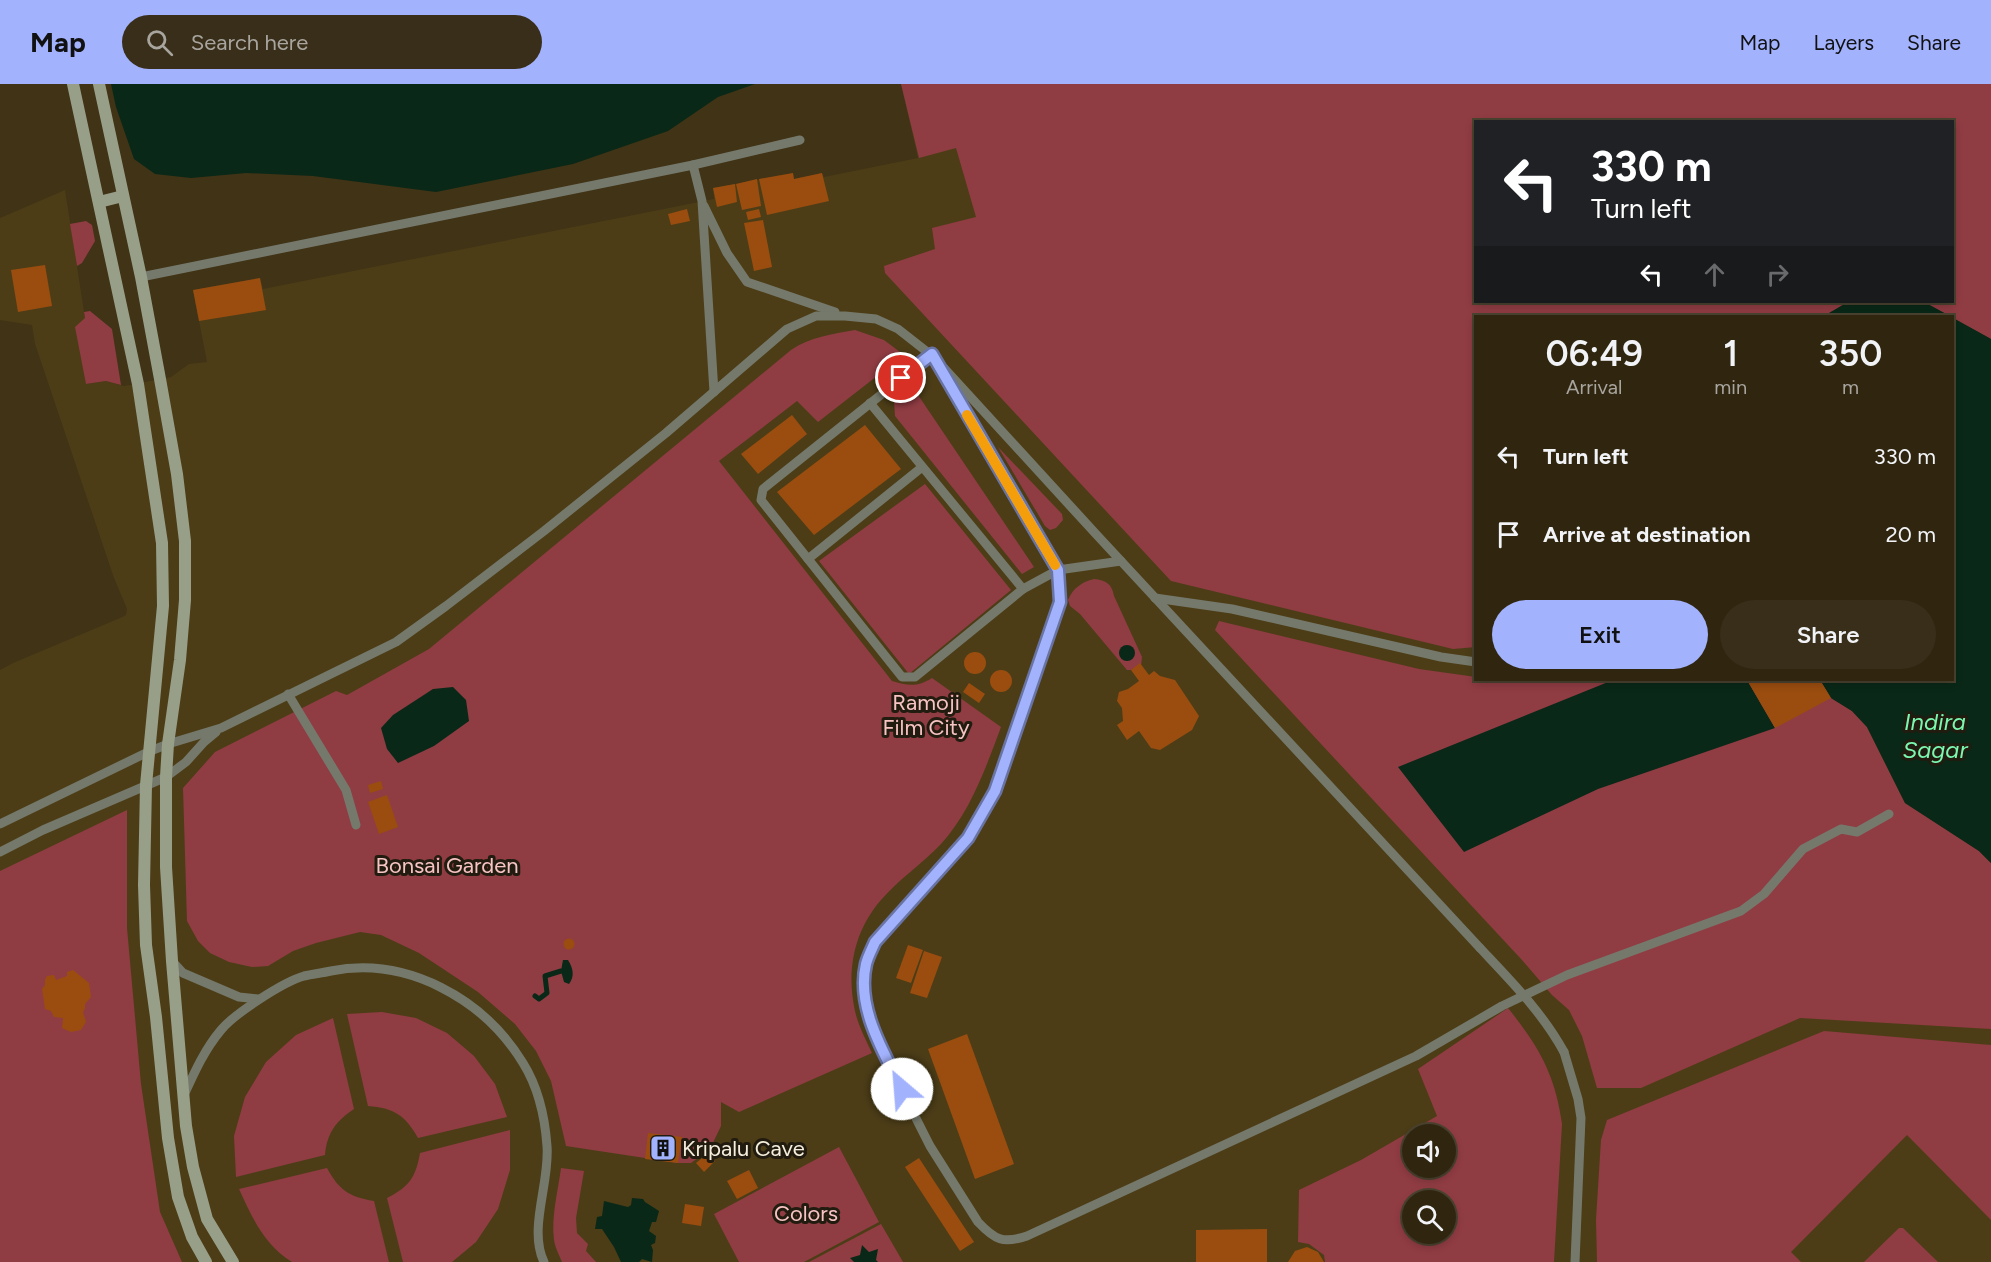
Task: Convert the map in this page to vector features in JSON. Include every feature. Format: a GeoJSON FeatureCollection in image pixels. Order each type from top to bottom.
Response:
{"type":"FeatureCollection","features":[{"type":"Feature","properties":{"kind":"street"},"geometry":{"type":"LineString","coordinates":[[74,84],[138,384],[162,554],[163,606],[146,785],[144,885],[146,945],[168,1138],[178,1197],[192,1237],[206,1262]]}},
{"type":"Feature","properties":{"kind":"street"},"geometry":{"type":"LineString","coordinates":[[99,84],[141,277],[177,474],[185,541],[185,600],[166,777],[166,867],[172,961],[186,1125],[193,1167],[207,1219],[233,1262]]}},
{"type":"Feature","properties":{"kind":"street"},"geometry":{"type":"LineString","coordinates":[[99,202],[123,196]]}},
{"type":"Feature","properties":{"kind":"lane"},"geometry":{"type":"LineString","coordinates":[[141,277],[693,165],[800,140]]}},
{"type":"Feature","properties":{"kind":"lane"},"geometry":{"type":"LineString","coordinates":[[693,165],[702,201],[714,392]]}},
{"type":"Feature","properties":{"kind":"lane"},"geometry":{"type":"LineString","coordinates":[[702,201],[727,254],[747,282],[845,315]]}},
{"type":"Feature","properties":{"kind":"lane"},"geometry":{"type":"LineString","coordinates":[[0,824],[148,752],[221,728],[396,642],[554,524],[787,329],[816,316],[845,315],[876,319],[898,329],[932,354],[1155,598],[1531,1002],[1552,1030],[1564,1052],[1578,1099],[1581,1118],[1575,1262]]}},
{"type":"Feature","properties":{"kind":"lane"},"geometry":{"type":"LineString","coordinates":[[932,354],[763,489],[761,500],[902,678],[915,677],[1023,589],[1058,570],[1121,561]]}},
{"type":"Feature","properties":{"kind":"lane"},"geometry":{"type":"LineString","coordinates":[[932,354],[1058,570],[1060,602],[995,791],[968,838],[875,942],[866,963],[864,984],[868,1014],[882,1051],[930,1146],[978,1222],[987,1233],[1000,1240],[1013,1241],[1027,1236],[1416,1056],[1502,1006],[1567,975],[1741,911],[1764,894],[1803,849],[1841,829],[1857,832],[1888,814]]}},
{"type":"Feature","properties":{"kind":"lane"},"geometry":{"type":"LineString","coordinates":[[870,403],[921,468],[1023,589]]}},
{"type":"Feature","properties":{"kind":"lane"},"geometry":{"type":"LineString","coordinates":[[807,559],[921,468]]}},
{"type":"Feature","properties":{"kind":"lane"},"geometry":{"type":"LineString","coordinates":[[1155,598],[1232,609],[1430,654],[1474,662]]}},
{"type":"Feature","properties":{"kind":"lane"},"geometry":{"type":"LineString","coordinates":[[288,694],[346,790],[356,825]]}},
{"type":"Feature","properties":{"kind":"lane"},"geometry":{"type":"LineString","coordinates":[[0,852],[43,830],[166,777],[186,762],[204,742],[221,728]]}},
{"type":"Feature","properties":{"kind":"lane"},"geometry":{"type":"LineString","coordinates":[[172,961],[183,973],[238,997],[258,999]]}},
{"type":"Feature","properties":{"kind":"lane"},"geometry":{"type":"LineString","coordinates":[[184,1093],[200,1059],[221,1029],[258,999],[302,976],[345,968],[388,970],[429,981],[467,1002],[499,1030],[524,1065],[541,1105],[548,1147],[545,1190],[537,1233],[544,1262]]}},
{"type":"Feature","properties":{"kind":"shaded area","name":"Ramoji Film City"},"geometry":{"type":"Polygon","coordinates":[[[901,84],[1464,84],[1475,120],[1474,681],[1821,681],[1932,856],[1991,936],[1991,1262],[0,1262],[0,670],[120,618],[126,615],[127,609],[114,578],[35,344],[32,325],[0,320],[0,218],[65,190],[85,318],[86,384],[106,381],[124,386],[171,377],[189,364],[207,362],[193,290],[260,278],[263,289],[714,199],[713,188],[793,173],[794,179],[822,173],[824,177],[918,158],[901,84]]]}},
{"type":"Feature","properties":{"kind":"green space"},"geometry":{"type":"Polygon","coordinates":[[[901,84],[1991,84],[1991,339],[1954,319],[1954,315],[1948,315],[1926,303],[1954,303],[1954,120],[1474,120],[1474,303],[1846,303],[1826,315],[1474,315],[1474,647],[1453,649],[1171,581],[885,273],[884,266],[935,249],[932,228],[976,217],[956,148],[919,158],[901,84]]]}},
{"type":"Feature","properties":{"kind":"green space"},"geometry":{"type":"Polygon","coordinates":[[[86,221],[92,225],[95,241],[82,263],[77,266],[70,224],[86,221]]]}},
{"type":"Feature","properties":{"kind":"green space"},"geometry":{"type":"Polygon","coordinates":[[[90,311],[112,329],[121,385],[106,381],[86,384],[75,327],[85,318],[84,312],[90,311]]]}},
{"type":"Feature","properties":{"kind":"green space","name":"Bonsai Garden"},"geometry":{"type":"Polygon","coordinates":[[[855,330],[884,340],[904,355],[818,422],[797,401],[719,461],[892,681],[913,685],[932,678],[1001,727],[977,788],[952,831],[941,844],[895,885],[881,900],[864,925],[855,952],[851,981],[858,1022],[872,1053],[739,1112],[721,1102],[721,1126],[710,1149],[691,1163],[566,1146],[551,1081],[536,1051],[515,1024],[478,992],[419,953],[381,935],[360,932],[293,951],[268,966],[252,967],[229,962],[210,953],[198,941],[187,921],[183,788],[215,752],[336,691],[347,695],[429,649],[791,350],[814,339],[855,330]]]}},
{"type":"Feature","properties":{"kind":"green space"},"geometry":{"type":"Polygon","coordinates":[[[914,389],[1034,567],[1022,574],[895,416],[894,400],[914,389]]]}},
{"type":"Feature","properties":{"kind":"green space"},"geometry":{"type":"Polygon","coordinates":[[[998,447],[1062,514],[1063,520],[1056,528],[1050,530],[1045,526],[998,447]]]}},
{"type":"Feature","properties":{"kind":"green space"},"geometry":{"type":"Polygon","coordinates":[[[925,484],[1011,590],[909,674],[819,561],[925,484]]]}},
{"type":"Feature","properties":{"kind":"green space"},"geometry":{"type":"Polygon","coordinates":[[[1094,579],[1102,580],[1112,588],[1142,657],[1141,666],[1134,670],[1127,670],[1080,614],[1070,606],[1068,600],[1075,589],[1094,579]]]}},
{"type":"Feature","properties":{"kind":"green space"},"geometry":{"type":"Polygon","coordinates":[[[1219,621],[1419,669],[1474,677],[1474,681],[1821,681],[1831,698],[1852,711],[1867,727],[1905,803],[1979,851],[1991,863],[1991,1029],[1800,1018],[1641,1088],[1597,1088],[1582,1036],[1569,1010],[1552,995],[1215,630],[1219,621]]]}},
{"type":"Feature","properties":{"kind":"green space"},"geometry":{"type":"Polygon","coordinates":[[[127,810],[127,928],[141,1084],[160,1212],[182,1262],[0,1262],[0,871],[127,810]]]}},
{"type":"Feature","properties":{"kind":"green space"},"geometry":{"type":"Polygon","coordinates":[[[1508,1008],[1529,1036],[1544,1062],[1559,1106],[1562,1124],[1554,1262],[1325,1262],[1324,1255],[1309,1244],[1298,1242],[1299,1190],[1361,1160],[1402,1136],[1402,1178],[1456,1178],[1456,1124],[1423,1124],[1437,1116],[1418,1069],[1508,1008]]]}},
{"type":"Feature","properties":{"kind":"green space"},"geometry":{"type":"Polygon","coordinates":[[[382,1012],[416,1018],[447,1033],[474,1056],[495,1084],[507,1117],[418,1138],[398,1114],[368,1106],[347,1014],[382,1012]]]}},
{"type":"Feature","properties":{"kind":"green space"},"geometry":{"type":"Polygon","coordinates":[[[333,1018],[354,1109],[342,1118],[330,1134],[325,1155],[236,1177],[234,1136],[245,1097],[266,1062],[296,1035],[333,1018]]]}},
{"type":"Feature","properties":{"kind":"green space"},"geometry":{"type":"Polygon","coordinates":[[[1824,1031],[1991,1045],[1991,1220],[1907,1135],[1791,1252],[1801,1262],[1597,1262],[1596,1220],[1601,1140],[1607,1120],[1824,1031]]]}},
{"type":"Feature","properties":{"kind":"green space"},"geometry":{"type":"Polygon","coordinates":[[[510,1130],[510,1170],[498,1209],[476,1242],[452,1262],[403,1262],[387,1198],[401,1190],[414,1175],[420,1153],[510,1130]]]}},
{"type":"Feature","properties":{"kind":"green space","name":"Colors"},"geometry":{"type":"Polygon","coordinates":[[[839,1147],[879,1222],[804,1262],[739,1262],[714,1214],[839,1147]]]}},
{"type":"Feature","properties":{"kind":"green space"},"geometry":{"type":"Polygon","coordinates":[[[327,1168],[336,1182],[351,1195],[374,1201],[389,1262],[292,1262],[266,1239],[239,1189],[327,1168]]]}},
{"type":"Feature","properties":{"kind":"green space"},"geometry":{"type":"Polygon","coordinates":[[[561,1168],[584,1171],[576,1218],[577,1233],[588,1244],[586,1251],[596,1262],[562,1262],[556,1248],[553,1222],[561,1168]]]}},
{"type":"Feature","properties":{"kind":"green space"},"geometry":{"type":"Polygon","coordinates":[[[881,1224],[903,1262],[809,1262],[881,1224]]]}},
{"type":"Feature","properties":{"kind":"green space"},"geometry":{"type":"Polygon","coordinates":[[[1899,1228],[1903,1228],[1938,1262],[1864,1262],[1899,1228]]]}},
{"type":"Feature","properties":{"kind":"water"},"geometry":{"type":"Polygon","coordinates":[[[111,84],[755,84],[718,97],[668,131],[573,164],[436,192],[313,176],[246,173],[191,178],[155,174],[134,159],[116,107],[111,84]]]}},
{"type":"Feature","properties":{"kind":"water"},"geometry":{"type":"Polygon","coordinates":[[[1846,303],[1926,303],[1948,315],[1826,315],[1846,303]]]}},
{"type":"Feature","properties":{"kind":"water","name":"Indira Sagar"},"geometry":{"type":"Polygon","coordinates":[[[1954,319],[1991,339],[1991,863],[1979,851],[1905,803],[1867,727],[1852,711],[1831,698],[1821,681],[1954,681],[1954,319]]]}},
{"type":"Feature","properties":{"kind":"water"},"geometry":{"type":"Polygon","coordinates":[[[1127,645],[1133,647],[1135,653],[1133,659],[1127,661],[1121,659],[1119,653],[1121,647],[1127,645]]]}},
{"type":"Feature","properties":{"kind":"water"},"geometry":{"type":"Polygon","coordinates":[[[1611,681],[1748,681],[1775,728],[1598,789],[1464,852],[1398,767],[1611,681]]]}},
{"type":"Feature","properties":{"kind":"water"},"geometry":{"type":"Polygon","coordinates":[[[453,687],[466,700],[469,721],[434,746],[398,763],[387,749],[381,728],[393,715],[433,689],[453,687]]]}},
{"type":"Feature","properties":{"kind":"water"},"geometry":{"type":"Polygon","coordinates":[[[563,960],[568,960],[572,969],[573,975],[569,984],[564,982],[561,971],[563,960]]]}},
{"type":"Feature","properties":{"kind":"water"},"geometry":{"type":"Polygon","coordinates":[[[632,1198],[643,1199],[659,1211],[656,1222],[652,1222],[649,1231],[656,1236],[655,1243],[651,1245],[652,1262],[642,1259],[639,1262],[621,1262],[602,1229],[595,1229],[597,1217],[602,1216],[604,1201],[628,1207],[631,1205],[632,1198]]]}},
{"type":"Feature","properties":{"kind":"water"},"geometry":{"type":"Polygon","coordinates":[[[862,1245],[869,1252],[878,1249],[876,1260],[878,1262],[854,1262],[850,1258],[860,1255],[862,1245]]]}},
{"type":"Feature","properties":{"kind":"building"},"geometry":{"type":"Polygon","coordinates":[[[793,173],[794,179],[822,173],[829,201],[767,215],[759,179],[793,173]]]}},
{"type":"Feature","properties":{"kind":"building"},"geometry":{"type":"Polygon","coordinates":[[[757,179],[761,206],[742,210],[736,184],[757,179]]]}},
{"type":"Feature","properties":{"kind":"building"},"geometry":{"type":"Polygon","coordinates":[[[735,184],[737,202],[717,207],[713,188],[735,184]]]}},
{"type":"Feature","properties":{"kind":"building"},"geometry":{"type":"Polygon","coordinates":[[[687,209],[690,221],[671,225],[668,214],[687,209]]]}},
{"type":"Feature","properties":{"kind":"building"},"geometry":{"type":"Polygon","coordinates":[[[759,209],[761,217],[748,220],[746,212],[759,209]]]}},
{"type":"Feature","properties":{"kind":"building"},"geometry":{"type":"Polygon","coordinates":[[[763,220],[772,267],[754,271],[744,223],[763,220]]]}},
{"type":"Feature","properties":{"kind":"building"},"geometry":{"type":"Polygon","coordinates":[[[45,265],[52,306],[18,312],[11,270],[45,265]]]}},
{"type":"Feature","properties":{"kind":"building"},"geometry":{"type":"Polygon","coordinates":[[[260,278],[266,310],[199,321],[193,290],[260,278]]]}},
{"type":"Feature","properties":{"kind":"building"},"geometry":{"type":"Polygon","coordinates":[[[792,415],[807,434],[758,474],[741,454],[792,415]]]}},
{"type":"Feature","properties":{"kind":"building"},"geometry":{"type":"Polygon","coordinates":[[[865,425],[901,469],[814,535],[777,492],[865,425]]]}},
{"type":"Feature","properties":{"kind":"building"},"geometry":{"type":"Polygon","coordinates":[[[975,652],[983,655],[986,663],[983,671],[975,674],[967,671],[964,663],[967,655],[975,652]]]}},
{"type":"Feature","properties":{"kind":"building"},"geometry":{"type":"Polygon","coordinates":[[[1140,663],[1149,675],[1154,671],[1160,676],[1175,680],[1199,716],[1192,730],[1160,750],[1151,748],[1139,731],[1127,740],[1117,725],[1123,721],[1122,708],[1117,701],[1119,692],[1139,681],[1131,670],[1140,663]]]}},
{"type":"Feature","properties":{"kind":"building"},"geometry":{"type":"Polygon","coordinates":[[[1001,670],[1009,673],[1012,681],[1009,689],[1001,692],[993,689],[990,681],[993,673],[1001,670]]]}},
{"type":"Feature","properties":{"kind":"building"},"geometry":{"type":"Polygon","coordinates":[[[1748,681],[1821,681],[1831,698],[1775,728],[1748,681]]]}},
{"type":"Feature","properties":{"kind":"building"},"geometry":{"type":"Polygon","coordinates":[[[969,683],[985,694],[979,703],[963,692],[969,683]]]}},
{"type":"Feature","properties":{"kind":"building"},"geometry":{"type":"Polygon","coordinates":[[[381,781],[383,789],[370,793],[368,785],[381,781]]]}},
{"type":"Feature","properties":{"kind":"building"},"geometry":{"type":"Polygon","coordinates":[[[387,795],[398,827],[379,834],[368,802],[387,795]]]}},
{"type":"Feature","properties":{"kind":"building"},"geometry":{"type":"Polygon","coordinates":[[[569,939],[573,940],[573,948],[569,949],[565,948],[564,944],[565,940],[569,939]]]}},
{"type":"Feature","properties":{"kind":"building"},"geometry":{"type":"Polygon","coordinates":[[[908,945],[923,950],[911,983],[896,978],[908,945]]]}},
{"type":"Feature","properties":{"kind":"building"},"geometry":{"type":"Polygon","coordinates":[[[924,951],[942,957],[927,998],[910,993],[924,951]]]}},
{"type":"Feature","properties":{"kind":"building"},"geometry":{"type":"Polygon","coordinates":[[[73,970],[89,983],[91,997],[85,1004],[83,1012],[86,1022],[81,1030],[71,1032],[62,1028],[63,1018],[54,1017],[51,1011],[45,1009],[42,989],[47,976],[54,975],[56,980],[67,976],[67,972],[73,970]]]}},
{"type":"Feature","properties":{"kind":"building"},"geometry":{"type":"Polygon","coordinates":[[[967,1034],[1014,1164],[975,1179],[928,1049],[967,1034]]]}},
{"type":"Feature","properties":{"kind":"building","name":"Kripalu Cave"},"geometry":{"type":"Polygon","coordinates":[[[648,1133],[682,1137],[678,1163],[645,1159],[648,1133]]]}},
{"type":"Feature","properties":{"kind":"building"},"geometry":{"type":"Polygon","coordinates":[[[708,1153],[715,1161],[704,1172],[696,1163],[708,1153]]]}},
{"type":"Feature","properties":{"kind":"building"},"geometry":{"type":"Polygon","coordinates":[[[919,1158],[974,1242],[960,1251],[905,1167],[919,1158]]]}},
{"type":"Feature","properties":{"kind":"building"},"geometry":{"type":"Polygon","coordinates":[[[749,1170],[758,1188],[737,1199],[727,1181],[749,1170]]]}},
{"type":"Feature","properties":{"kind":"building"},"geometry":{"type":"Polygon","coordinates":[[[685,1204],[704,1207],[701,1226],[682,1223],[685,1204]]]}},
{"type":"Feature","properties":{"kind":"building"},"geometry":{"type":"Polygon","coordinates":[[[1267,1229],[1267,1262],[1196,1262],[1196,1230],[1267,1229]]]}},
{"type":"Feature","properties":{"kind":"building"},"geometry":{"type":"Polygon","coordinates":[[[1307,1247],[1318,1252],[1324,1262],[1288,1262],[1295,1251],[1307,1247]]]}},
{"type":"Feature","properties":{"kind":"waterway"},"geometry":{"type":"LineString","coordinates":[[535,996],[539,999],[547,993],[545,976],[561,971]]}},
{"type":"Feature","properties":{"kind":"slow traffic"},"geometry":{"type":"LineString","coordinates":[[967,415],[1055,565]]}},
{"type":"Feature","properties":{"kind":"place","name":"Kripalu Cave"},"geometry":{"type":"Point","coordinates":[663,1148]}},
{"type":"Feature","properties":{"kind":"route"},"geometry":{"type":"LineString","coordinates":[[901,378],[932,354],[1058,570],[1060,602],[995,791],[968,838],[875,942],[866,963],[864,984],[868,1014],[882,1051],[902,1089]]}}]}
